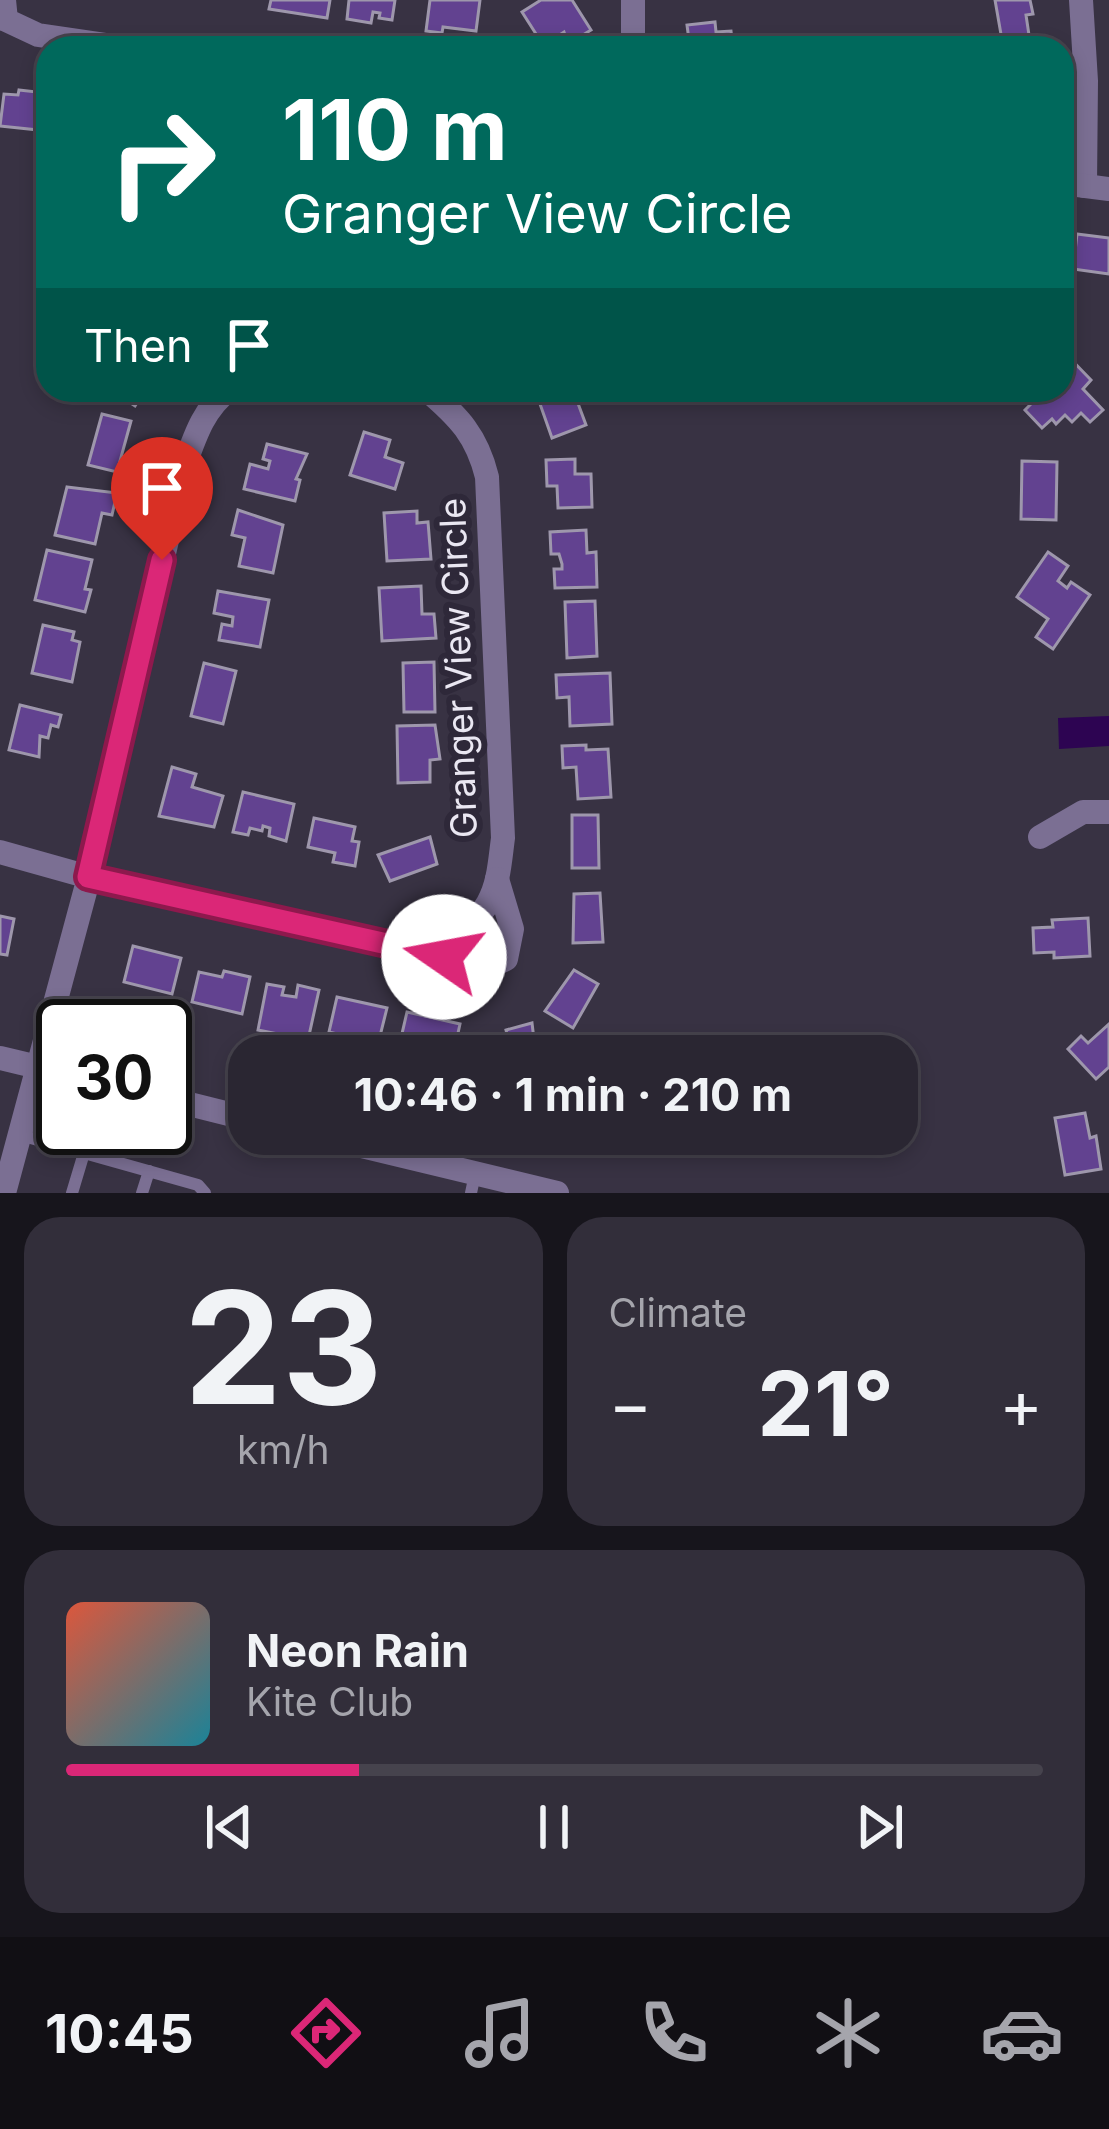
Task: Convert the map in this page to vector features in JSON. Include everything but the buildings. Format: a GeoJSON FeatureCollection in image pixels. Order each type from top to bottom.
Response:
{"type":"FeatureCollection","features":[{"type":"Feature","properties":{"kind":"street"},"geometry":{"type":"LineString","coordinates":[[4,0],[6,20],[45,36]]}},
{"type":"Feature","properties":{"kind":"street"},"geometry":{"type":"LineString","coordinates":[[633,0],[633,36]]}},
{"type":"Feature","properties":{"kind":"street"},"geometry":{"type":"LineString","coordinates":[[1081,0],[1085,186]]}},
{"type":"Feature","properties":{"kind":"street"},"geometry":{"type":"LineString","coordinates":[[65,999],[88,877],[184,467],[198,428],[216,402]]}},
{"type":"Feature","properties":{"kind":"street","name":"Granger View Circle"},"geometry":{"type":"LineString","coordinates":[[428,943],[487,907],[497,879],[502,838],[487,476],[479,446],[442,402]]}},
{"type":"Feature","properties":{"kind":"street"},"geometry":{"type":"LineString","coordinates":[[1040,836],[1083,812],[1109,812]]}},
{"type":"Feature","properties":{"kind":"street"},"geometry":{"type":"LineString","coordinates":[[0,852],[88,877],[396,946],[428,943],[465,968],[482,968],[506,959],[512,929],[497,879]]}},
{"type":"Feature","properties":{"kind":"street"},"geometry":{"type":"LineString","coordinates":[[0,1058],[36,1066]]}},
{"type":"Feature","properties":{"kind":"street"},"geometry":{"type":"LineString","coordinates":[[4,1193],[20,1135],[36,1101]]}},
{"type":"Feature","properties":{"kind":"street"},"geometry":{"type":"LineString","coordinates":[[192,1105],[228,1114]]}},
{"type":"Feature","properties":{"kind":"street"},"geometry":{"type":"LineString","coordinates":[[381,1155],[473,1183],[557,1193]]}},
{"type":"Feature","properties":{"kind":"lane"},"geometry":{"type":"LineString","coordinates":[[20,1135],[36,1140]]}},
{"type":"Feature","properties":{"kind":"lane"},"geometry":{"type":"LineString","coordinates":[[72,1193],[83,1155]]}},
{"type":"Feature","properties":{"kind":"lane"},"geometry":{"type":"LineString","coordinates":[[91,1155],[198,1185],[206,1193]]}},
{"type":"Feature","properties":{"kind":"lane"},"geometry":{"type":"LineString","coordinates":[[142,1193],[149,1171]]}},
{"type":"Feature","properties":{"kind":"shaded area"},"geometry":{"type":"Polygon","coordinates":[[[1109,716],[1109,746],[1059,749],[1058,718],[1109,716]]]}},
{"type":"Feature","properties":{"kind":"route"},"geometry":{"type":"LineString","coordinates":[[162,560],[88,877],[396,946],[428,943],[444,957]]}}]}
